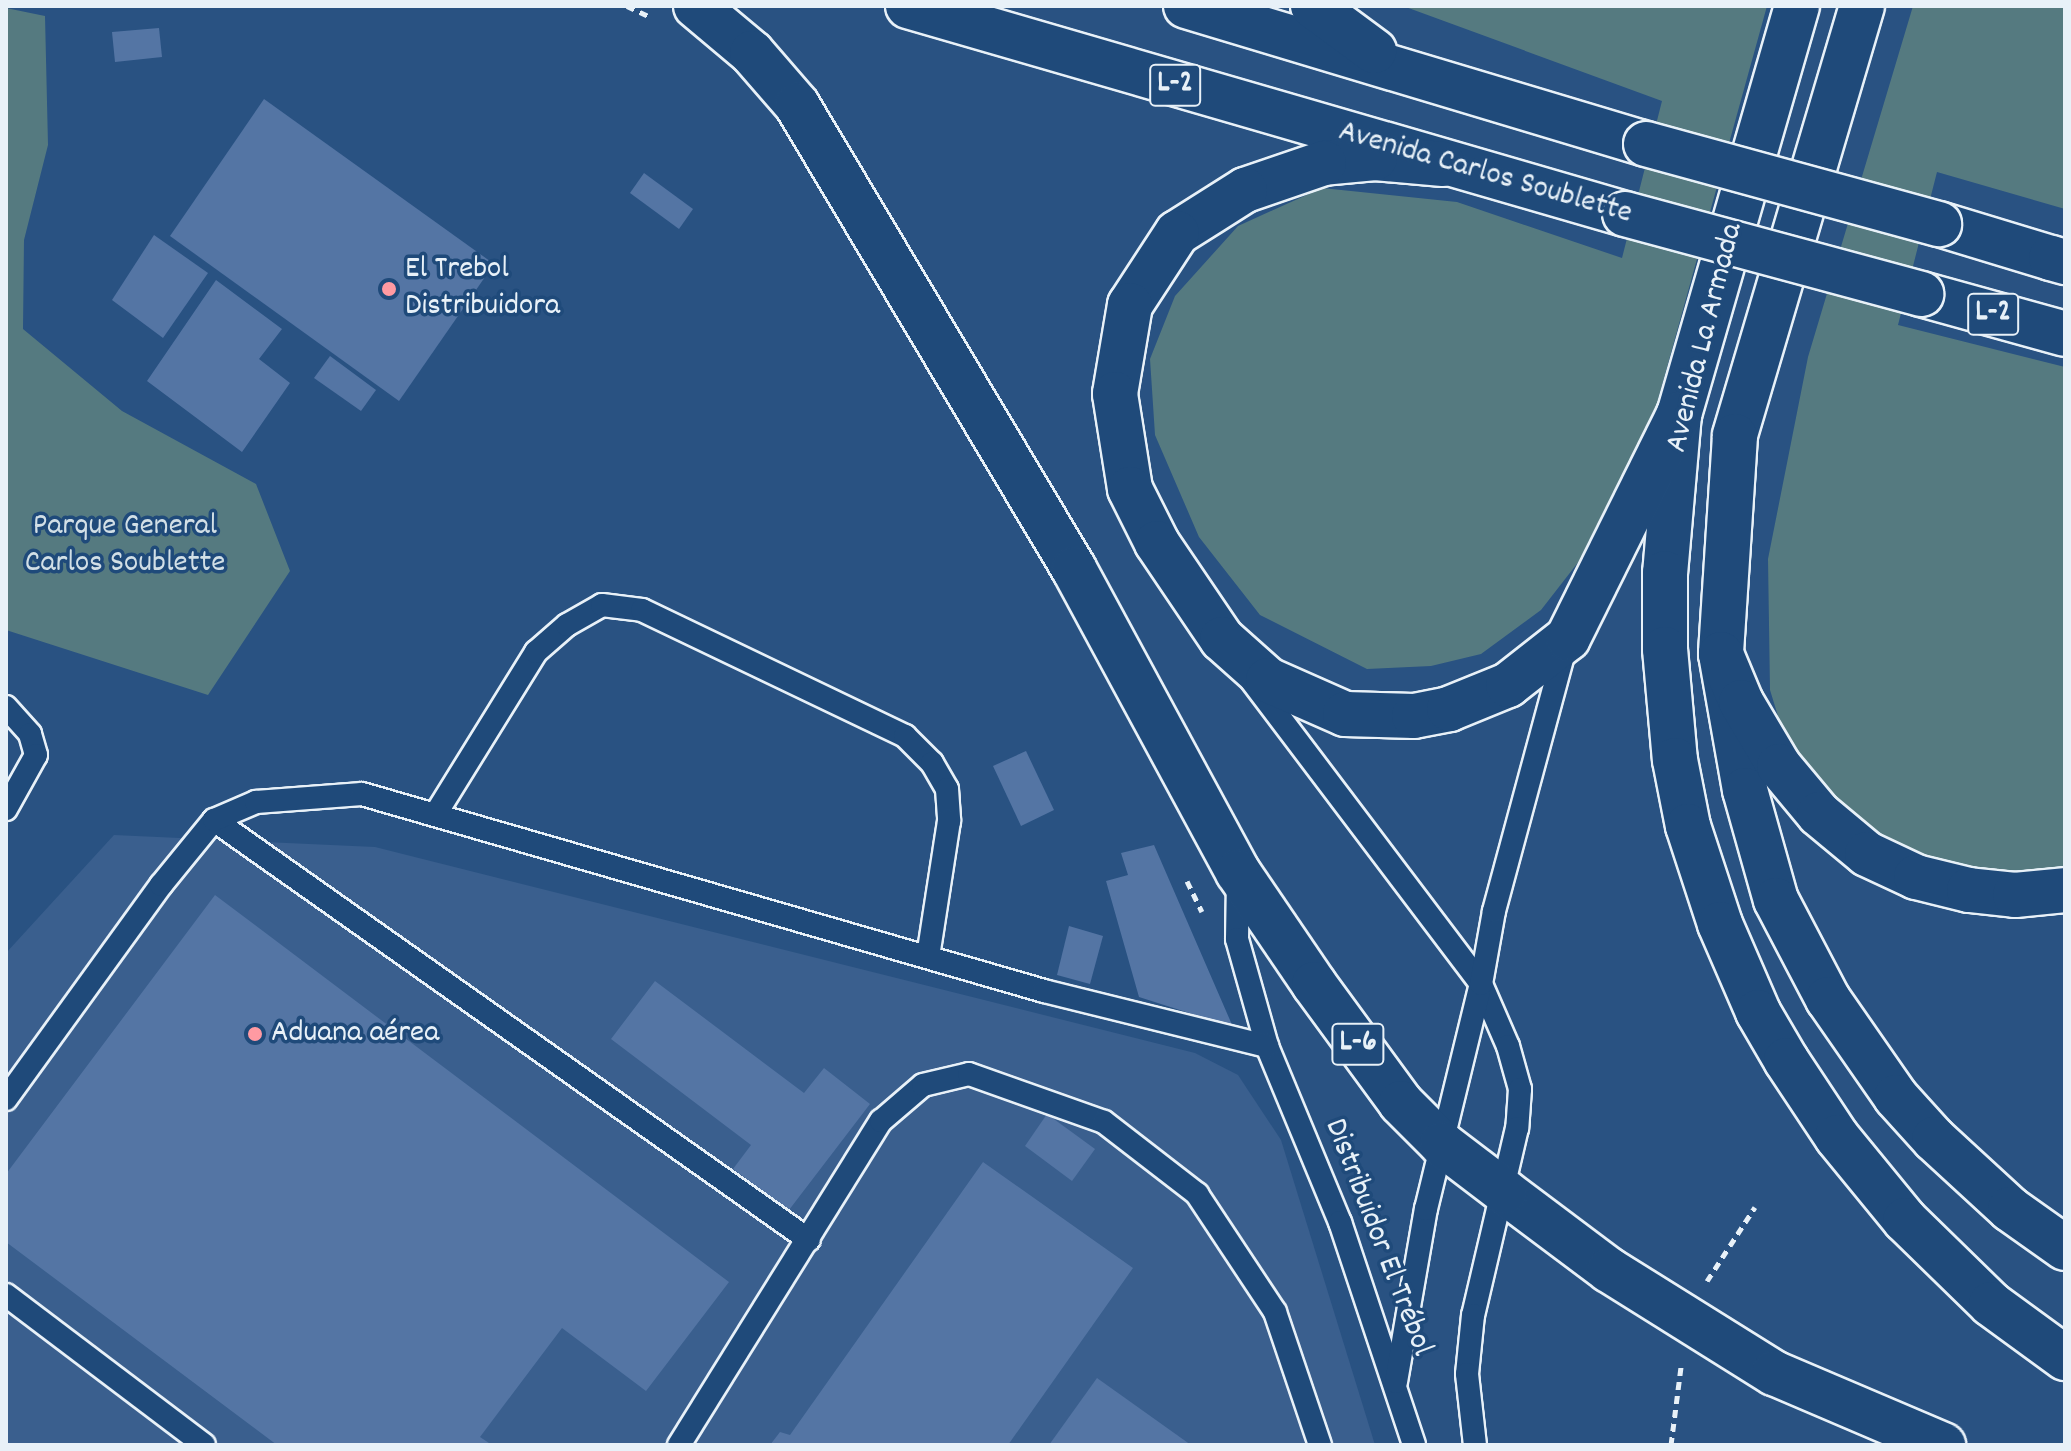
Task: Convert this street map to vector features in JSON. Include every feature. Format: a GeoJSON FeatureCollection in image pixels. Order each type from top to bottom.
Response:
{"type":"FeatureCollection","features":[{"type":"Feature","properties":{"kind":"main road"},"geometry":{"type":"LineString","coordinates":[[696,6],[752,53],[788,95],[843,177],[1074,569],[1238,872]]}},
{"type":"Feature","properties":{"kind":"main road","name":"Avenida Carlos Soublette"},"geometry":{"type":"LineString","coordinates":[[908,6],[1443,164],[2065,334]]}},
{"type":"Feature","properties":{"kind":"main road","name":"L-2"},"geometry":{"type":"LineString","coordinates":[[1186,6],[1646,144],[2060,260]]}},
{"type":"Feature","properties":{"kind":"main road"},"geometry":{"type":"LineString","coordinates":[[1313,6],[1406,73]]}},
{"type":"Feature","properties":{"kind":"main road","name":"Avenida La Armada"},"geometry":{"type":"LineString","coordinates":[[1797,6],[1679,414],[1666,528],[1668,705],[1688,826],[1732,953],[1758,1012],[1837,1137],[1945,1261],[1991,1304],[2065,1358]]}},
{"type":"Feature","properties":{"kind":"main road","name":"Avenida La Armada"},"geometry":{"type":"LineString","coordinates":[[1862,6],[1735,436],[1721,654],[1745,790],[1776,900],[1828,999],[1896,1097],[1934,1139],[2010,1209],[2065,1248]]}},
{"type":"Feature","properties":{"kind":"main road"},"geometry":{"type":"LineString","coordinates":[[1443,164],[1375,158],[1324,163],[1245,190],[1177,233],[1130,305],[1115,394],[1130,489],[1157,543],[1222,639],[1268,680],[1306,701],[1378,719],[1449,709],[1508,685],[1568,638],[1679,414]]}},
{"type":"Feature","properties":{"kind":"main road"},"geometry":{"type":"LineString","coordinates":[[1721,654],[1741,702],[1779,766],[1819,814],[1867,854],[1916,877],[1969,890],[2015,895],[2065,890]]}},
{"type":"Feature","properties":{"kind":"main road","name":"L-6"},"geometry":{"type":"LineString","coordinates":[[1238,872],[1369,1060],[1442,1144],[1609,1270],[1774,1373],[1943,1445]]}},
{"type":"Feature","properties":{"kind":"lane"},"geometry":{"type":"LineString","coordinates":[[435,815],[536,652],[567,625],[602,605],[642,610],[905,736],[932,763],[947,789],[949,821],[928,956]]}},
{"type":"Feature","properties":{"kind":"lane","name":"Distribuidor El Trébol"},"geometry":{"type":"LineString","coordinates":[[1396,1382],[1442,1144],[1481,984],[1515,822],[1568,638]]}},
{"type":"Feature","properties":{"kind":"lane"},"geometry":{"type":"LineString","coordinates":[[1222,639],[1481,984],[1498,1013],[1520,1089],[1505,1192],[1473,1315],[1467,1374],[1475,1445]]}},
{"type":"Feature","properties":{"kind":"lane"},"geometry":{"type":"LineString","coordinates":[[6,707],[30,734],[36,755],[6,809]]}},
{"type":"Feature","properties":{"kind":"lane"},"geometry":{"type":"LineString","coordinates":[[6,1099],[214,820],[256,802],[362,794],[928,956],[1267,1046]]}},
{"type":"Feature","properties":{"kind":"lane"},"geometry":{"type":"LineString","coordinates":[[214,820],[809,1240]]}},
{"type":"Feature","properties":{"kind":"lane","name":"Distribuidor El Trébol"},"geometry":{"type":"LineString","coordinates":[[1238,872],[1237,939],[1267,1046],[1340,1222],[1396,1382]]}},
{"type":"Feature","properties":{"kind":"lane"},"geometry":{"type":"LineString","coordinates":[[679,1445],[881,1121],[923,1085],[969,1074],[1104,1122],[1197,1194],[1275,1312],[1320,1445]]}},
{"type":"Feature","properties":{"kind":"lane"},"geometry":{"type":"LineString","coordinates":[[6,1295],[204,1445]]}},
{"type":"Feature","properties":{"kind":"lane"},"geometry":{"type":"LineString","coordinates":[[1396,1382],[1414,1445]]}},
{"type":"Feature","properties":{"kind":"shaded area"},"geometry":{"type":"Polygon","coordinates":[[[114,835],[375,847],[1195,1053],[1238,1075],[1281,1140],[1375,1445],[6,1445],[6,953],[114,835]]]}},
{"type":"Feature","properties":{"kind":"green space"},"geometry":{"type":"Polygon","coordinates":[[[1403,6],[1767,6],[1656,407],[1604,529],[1541,610],[1481,654],[1431,666],[1367,669],[1260,615],[1199,537],[1155,435],[1150,359],[1175,296],[1238,226],[1322,188],[1457,202],[1622,258],[1662,101],[1403,6]]]}},
{"type":"Feature","properties":{"kind":"green space"},"geometry":{"type":"Polygon","coordinates":[[[1913,6],[2065,6],[2065,209],[1937,172],[1898,325],[2065,367],[2065,868],[2045,876],[1963,878],[1859,839],[1794,768],[1770,690],[1768,559],[1808,357],[1913,6]]]}},
{"type":"Feature","properties":{"kind":"green space","name":"Parque General Carlos Soublette"},"geometry":{"type":"Polygon","coordinates":[[[6,8],[45,16],[48,145],[24,240],[23,329],[122,411],[256,484],[290,571],[208,695],[6,630],[6,8]]]}},
{"type":"Feature","properties":{"kind":"building"},"geometry":{"type":"Polygon","coordinates":[[[159,28],[162,57],[115,62],[112,32],[159,28]]]}},
{"type":"Feature","properties":{"kind":"building"},"geometry":{"type":"Polygon","coordinates":[[[264,99],[494,264],[399,401],[170,236],[264,99]]]}},
{"type":"Feature","properties":{"kind":"building"},"geometry":{"type":"Polygon","coordinates":[[[644,173],[693,209],[679,229],[630,193],[644,173]]]}},
{"type":"Feature","properties":{"kind":"building"},"geometry":{"type":"Polygon","coordinates":[[[154,235],[208,273],[163,338],[112,300],[154,235]]]}},
{"type":"Feature","properties":{"kind":"building"},"geometry":{"type":"Polygon","coordinates":[[[216,280],[282,329],[259,359],[290,383],[242,452],[147,381],[216,280]]]}},
{"type":"Feature","properties":{"kind":"building"},"geometry":{"type":"Polygon","coordinates":[[[330,356],[376,390],[361,411],[314,378],[330,356]]]}},
{"type":"Feature","properties":{"kind":"building"},"geometry":{"type":"Polygon","coordinates":[[[1026,751],[1054,810],[1021,826],[993,766],[1026,751]]]}},
{"type":"Feature","properties":{"kind":"building"},"geometry":{"type":"Polygon","coordinates":[[[1154,845],[1233,1027],[1139,997],[1106,881],[1128,875],[1121,853],[1154,845]]]}},
{"type":"Feature","properties":{"kind":"building","name":"Aduana aérea"},"geometry":{"type":"Polygon","coordinates":[[[215,895],[729,1282],[646,1391],[562,1328],[480,1437],[492,1445],[277,1445],[6,1242],[6,1174],[215,895]]]}},
{"type":"Feature","properties":{"kind":"building"},"geometry":{"type":"Polygon","coordinates":[[[1069,926],[1103,936],[1090,984],[1057,975],[1069,926]]]}},
{"type":"Feature","properties":{"kind":"building"},"geometry":{"type":"Polygon","coordinates":[[[655,981],[804,1093],[824,1068],[870,1104],[789,1210],[733,1169],[751,1145],[611,1039],[655,981]]]}},
{"type":"Feature","properties":{"kind":"building"},"geometry":{"type":"Polygon","coordinates":[[[1047,1114],[1095,1149],[1072,1181],[1025,1146],[1047,1114]]]}},
{"type":"Feature","properties":{"kind":"building"},"geometry":{"type":"Polygon","coordinates":[[[983,1162],[1133,1268],[1008,1445],[770,1445],[780,1432],[790,1435],[983,1162]]]}},
{"type":"Feature","properties":{"kind":"building"},"geometry":{"type":"Polygon","coordinates":[[[1097,1378],[1191,1445],[1049,1445],[1097,1378]]]}},
{"type":"Feature","properties":{"kind":"place","name":"El Trebol Distribuidora"},"geometry":{"type":"Point","coordinates":[389,289]}},
{"type":"Feature","properties":{"kind":"place","name":"Aduana aérea"},"geometry":{"type":"Point","coordinates":[255,1034]}}]}
